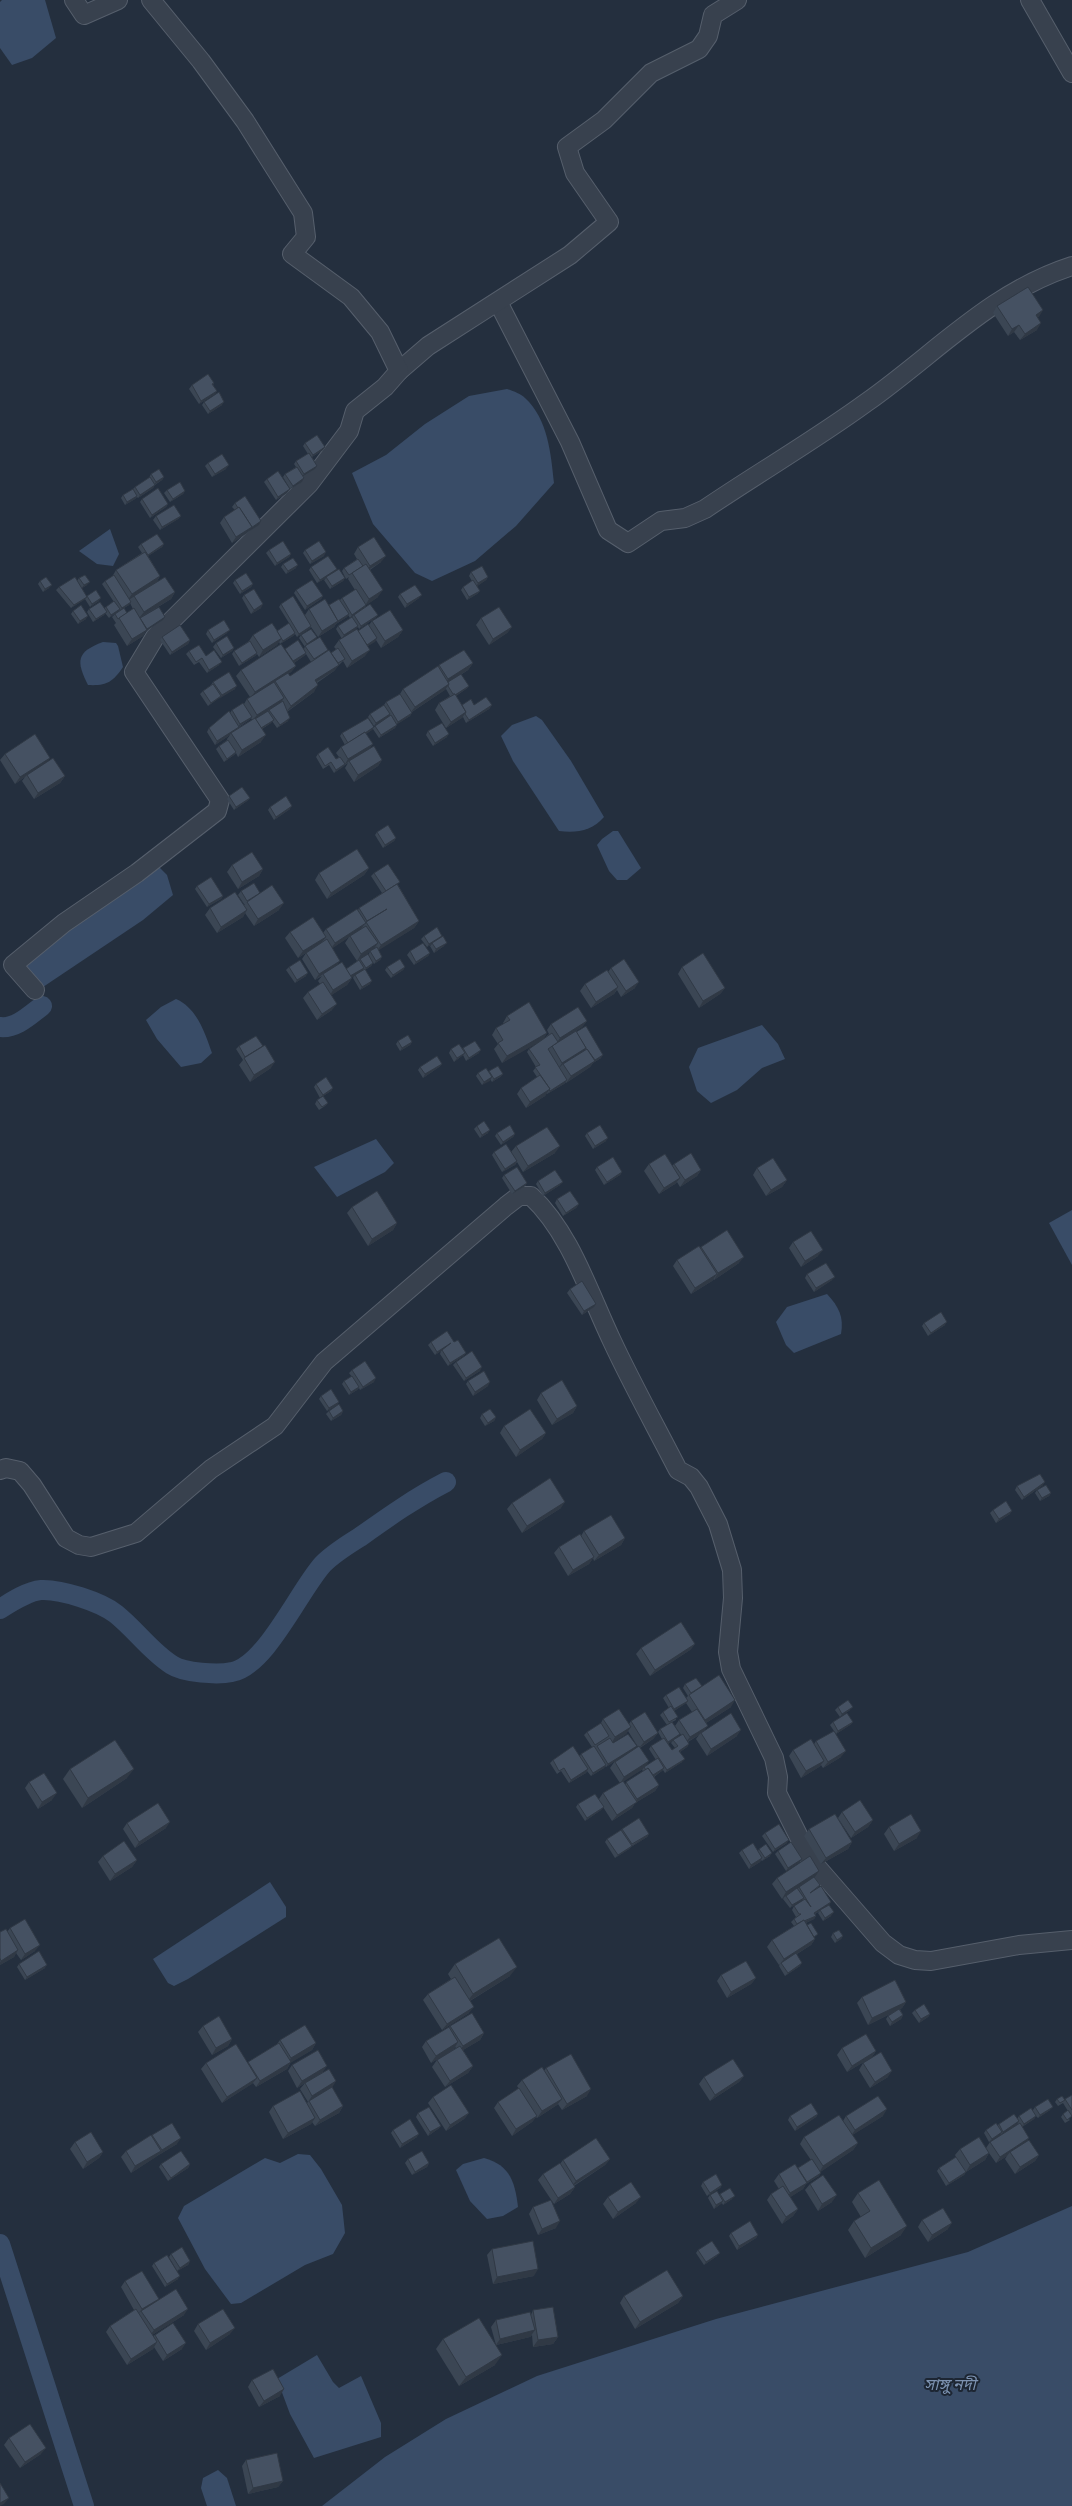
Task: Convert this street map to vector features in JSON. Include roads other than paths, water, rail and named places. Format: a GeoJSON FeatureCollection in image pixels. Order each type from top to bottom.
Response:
{"type":"FeatureCollection","features":[{"type":"Feature","properties":{"kind":"street"},"geometry":{"type":"LineString","coordinates":[[74,0],[84,14],[118,0]]}},
{"type":"Feature","properties":{"kind":"street"},"geometry":{"type":"LineString","coordinates":[[151,0],[245,121],[303,213],[306,237],[292,254],[351,296],[380,332],[399,371]]}},
{"type":"Feature","properties":{"kind":"street"},"geometry":{"type":"LineString","coordinates":[[35,990],[13,965],[64,923],[137,872],[217,811],[220,800],[134,672],[155,637],[309,484],[348,430],[355,411],[385,387],[399,371],[428,346],[570,256],[608,222],[575,173],[567,147],[604,120],[651,73],[699,48],[708,36],[713,15],[737,0]]}},
{"type":"Feature","properties":{"kind":"street"},"geometry":{"type":"LineString","coordinates":[[1030,0],[1072,73]]}},
{"type":"Feature","properties":{"kind":"street"},"geometry":{"type":"LineString","coordinates":[[498,302],[570,442],[608,530],[628,543],[661,521],[685,518],[705,509],[867,402],[1000,299],[1044,275],[1072,266]]}},
{"type":"Feature","properties":{"kind":"street"},"geometry":{"type":"LineString","coordinates":[[0,1470],[6,1468],[20,1471],[32,1485],[66,1538],[79,1545],[91,1547],[136,1533],[211,1469],[275,1426],[324,1362],[506,1206],[519,1196],[531,1196],[545,1209],[557,1227],[594,1300],[611,1340],[678,1470],[691,1477],[699,1487],[718,1524],[732,1570],[733,1598],[728,1652],[731,1669],[774,1758],[778,1777],[777,1793],[810,1859],[883,1943],[899,1955],[915,1960],[931,1961],[1019,1946],[1072,1940]]}},
{"type":"Feature","properties":{"kind":"water"},"geometry":{"type":"Polygon","coordinates":[[[2,0],[45,0],[56,38],[32,58],[12,65],[0,48],[0,2],[2,0]]]}},
{"type":"Feature","properties":{"kind":"water"},"geometry":{"type":"Polygon","coordinates":[[[507,389],[523,397],[533,406],[539,416],[547,438],[554,483],[516,526],[475,561],[432,581],[415,573],[373,524],[352,473],[386,455],[425,424],[469,396],[507,389]]]}},
{"type":"Feature","properties":{"kind":"water"},"geometry":{"type":"Polygon","coordinates":[[[110,529],[119,554],[113,566],[97,564],[79,551],[110,529]]]}},
{"type":"Feature","properties":{"kind":"water"},"geometry":{"type":"Polygon","coordinates":[[[103,642],[116,643],[123,667],[112,680],[100,685],[88,685],[81,670],[81,658],[88,650],[103,642]]]}},
{"type":"Feature","properties":{"kind":"water"},"geometry":{"type":"Polygon","coordinates":[[[536,716],[542,720],[571,761],[604,817],[589,828],[572,832],[559,831],[513,761],[501,736],[512,725],[536,716]]]}},
{"type":"Feature","properties":{"kind":"water"},"geometry":{"type":"Polygon","coordinates":[[[613,831],[618,831],[641,868],[627,880],[617,880],[609,871],[597,845],[613,831]]]}},
{"type":"Feature","properties":{"kind":"water"},"geometry":{"type":"Polygon","coordinates":[[[157,865],[167,875],[173,895],[143,920],[43,987],[23,971],[35,955],[157,865]]]}},
{"type":"Feature","properties":{"kind":"water"},"geometry":{"type":"Polygon","coordinates":[[[176,999],[190,1008],[206,1037],[212,1053],[201,1063],[181,1067],[157,1039],[146,1020],[161,1007],[176,999]]]}},
{"type":"Feature","properties":{"kind":"water"},"geometry":{"type":"Polygon","coordinates":[[[762,1025],[778,1044],[785,1059],[762,1068],[737,1090],[711,1103],[697,1091],[689,1067],[698,1048],[762,1025]]]}},
{"type":"Feature","properties":{"kind":"water"},"geometry":{"type":"Polygon","coordinates":[[[376,1139],[394,1163],[385,1172],[337,1197],[314,1167],[376,1139]]]}},
{"type":"Feature","properties":{"kind":"water"},"geometry":{"type":"Polygon","coordinates":[[[1072,1210],[1072,1265],[1049,1223],[1072,1210]]]}},
{"type":"Feature","properties":{"kind":"water"},"geometry":{"type":"Polygon","coordinates":[[[827,1294],[840,1312],[842,1322],[841,1334],[794,1353],[786,1345],[776,1322],[787,1307],[827,1294]]]}},
{"type":"Feature","properties":{"kind":"water"},"geometry":{"type":"Polygon","coordinates":[[[270,1882],[286,1907],[286,1917],[188,1979],[174,1986],[168,1983],[153,1959],[270,1882]]]}},
{"type":"Feature","properties":{"kind":"water"},"geometry":{"type":"Polygon","coordinates":[[[298,2154],[310,2155],[321,2169],[342,2205],[345,2233],[333,2254],[305,2265],[241,2303],[231,2304],[205,2269],[178,2218],[184,2206],[265,2158],[280,2163],[298,2154]]]}},
{"type":"Feature","properties":{"kind":"water"},"geometry":{"type":"Polygon","coordinates":[[[484,2158],[500,2165],[510,2176],[518,2207],[503,2216],[487,2219],[470,2201],[456,2170],[463,2164],[484,2158]]]}},
{"type":"Feature","properties":{"kind":"water","name":"সাঙ্গু নদী"},"geometry":{"type":"Polygon","coordinates":[[[1072,2206],[1072,2506],[322,2506],[385,2457],[446,2419],[537,2376],[716,2319],[968,2252],[1072,2206]]]}},
{"type":"Feature","properties":{"kind":"water"},"geometry":{"type":"Polygon","coordinates":[[[317,2355],[333,2382],[339,2388],[361,2376],[381,2423],[381,2437],[314,2458],[290,2414],[277,2379],[317,2355]]]}},
{"type":"Feature","properties":{"kind":"water"},"geometry":{"type":"Polygon","coordinates":[[[218,2470],[227,2478],[236,2506],[207,2506],[201,2488],[203,2478],[218,2470]]]}},
{"type":"Feature","properties":{"kind":"waterway"},"geometry":{"type":"LineString","coordinates":[[0,1027],[17,1024],[42,1006]]}},
{"type":"Feature","properties":{"kind":"waterway"},"geometry":{"type":"LineString","coordinates":[[0,1609],[31,1592],[49,1590],[70,1594],[109,1609],[157,1654],[177,1668],[201,1673],[232,1672],[245,1667],[270,1642],[314,1576],[327,1560],[402,1508],[446,1482]]}},
{"type":"Feature","properties":{"kind":"waterway"},"geometry":{"type":"LineString","coordinates":[[0,2244],[84,2506]]}}]}
